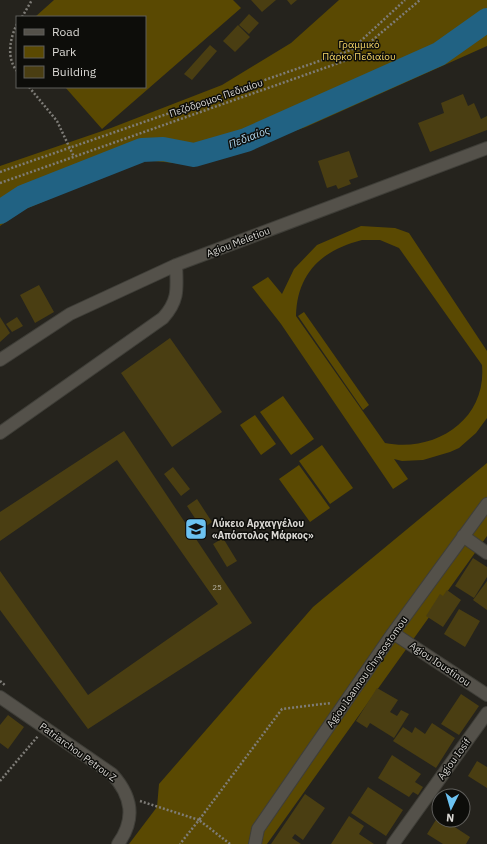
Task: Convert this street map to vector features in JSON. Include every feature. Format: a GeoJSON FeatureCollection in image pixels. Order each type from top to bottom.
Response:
{"type":"FeatureCollection","features":[{"type":"Feature","properties":{"kind":"street","name":"Agiou Meletiou"},"geometry":{"type":"LineString","coordinates":[[0,360],[70,314],[176,265],[487,148]]}},
{"type":"Feature","properties":{"kind":"street"},"geometry":{"type":"LineString","coordinates":[[0,433],[163,318],[172,307],[176,296],[176,265]]}},
{"type":"Feature","properties":{"kind":"street","name":"Agiou Ioannou Chrysostomou"},"geometry":{"type":"LineString","coordinates":[[255,844],[258,829],[393,633],[487,504]]}},
{"type":"Feature","properties":{"kind":"street"},"geometry":{"type":"LineString","coordinates":[[464,536],[487,553]]}},
{"type":"Feature","properties":{"kind":"street","name":"Agiou Ioustinou"},"geometry":{"type":"LineString","coordinates":[[393,633],[487,695]]}},
{"type":"Feature","properties":{"kind":"street","name":"Patriarchou Petrou Z"},"geometry":{"type":"LineString","coordinates":[[0,697],[112,774],[125,790],[129,798],[129,818],[123,836],[118,844]]}},
{"type":"Feature","properties":{"kind":"street","name":"Agiou Iosif"},"geometry":{"type":"LineString","coordinates":[[393,844],[487,713]]}},
{"type":"Feature","properties":{"kind":"path"},"geometry":{"type":"LineString","coordinates":[[23,16],[32,0]]}},
{"type":"Feature","properties":{"kind":"path"},"geometry":{"type":"LineString","coordinates":[[0,172],[351,50],[405,0]]}},
{"type":"Feature","properties":{"kind":"path","name":"Πεζόδρομος Πεδιαίου"},"geometry":{"type":"LineString","coordinates":[[0,183],[350,59],[420,0]]}},
{"type":"Feature","properties":{"kind":"path"},"geometry":{"type":"LineString","coordinates":[[16,26],[11,35],[10,45],[11,56],[16,68]]}},
{"type":"Feature","properties":{"kind":"path"},"geometry":{"type":"LineString","coordinates":[[31,88],[57,121],[74,157]]}},
{"type":"Feature","properties":{"kind":"path"},"geometry":{"type":"LineString","coordinates":[[230,844],[199,820],[282,709],[347,701]]}},
{"type":"Feature","properties":{"kind":"path"},"geometry":{"type":"LineString","coordinates":[[0,781],[44,728]]}},
{"type":"Feature","properties":{"kind":"green space"},"geometry":{"type":"Polygon","coordinates":[[[54,0],[233,0],[241,8],[102,129],[66,88],[146,88],[146,16],[36,16],[54,0]]]}},
{"type":"Feature","properties":{"kind":"green space","name":"Γραμμικό Πάρκο Πεδιαίου"},"geometry":{"type":"Polygon","coordinates":[[[339,0],[487,0],[487,46],[306,127],[195,165],[143,160],[23,210],[0,226],[0,166],[111,128],[222,85],[291,43],[339,0]]]}},
{"type":"Feature","properties":{"kind":"green space"},"geometry":{"type":"Polygon","coordinates":[[[361,226],[395,228],[409,233],[487,351],[487,418],[476,433],[459,448],[450,452],[423,460],[402,461],[394,459],[408,479],[393,489],[281,324],[252,287],[268,277],[282,294],[294,269],[317,245],[361,226]],[[362,240],[348,244],[324,257],[314,266],[301,287],[297,301],[296,316],[385,443],[404,445],[422,443],[439,437],[454,428],[467,416],[476,402],[481,385],[482,365],[399,248],[380,240],[362,240]]]}},
{"type":"Feature","properties":{"kind":"green space"},"geometry":{"type":"Polygon","coordinates":[[[304,312],[369,405],[363,410],[298,316],[304,312]]]}},
{"type":"Feature","properties":{"kind":"green space"},"geometry":{"type":"Polygon","coordinates":[[[283,396],[314,439],[291,455],[260,412],[283,396]]]}},
{"type":"Feature","properties":{"kind":"green space"},"geometry":{"type":"Polygon","coordinates":[[[255,415],[276,444],[261,455],[240,425],[255,415]]]}},
{"type":"Feature","properties":{"kind":"green space"},"geometry":{"type":"Polygon","coordinates":[[[322,445],[353,488],[330,504],[299,461],[322,445]]]}},
{"type":"Feature","properties":{"kind":"green space"},"geometry":{"type":"Polygon","coordinates":[[[487,463],[487,536],[267,844],[129,844],[157,807],[159,784],[313,607],[487,463]]]}},
{"type":"Feature","properties":{"kind":"green space"},"geometry":{"type":"Polygon","coordinates":[[[299,465],[330,508],[310,522],[279,479],[299,465]]]}},
{"type":"Feature","properties":{"kind":"building"},"geometry":{"type":"Polygon","coordinates":[[[251,0],[276,0],[262,12],[251,0]]]}},
{"type":"Feature","properties":{"kind":"building"},"geometry":{"type":"Polygon","coordinates":[[[287,0],[297,0],[291,5],[287,0]]]}},
{"type":"Feature","properties":{"kind":"building"},"geometry":{"type":"Polygon","coordinates":[[[249,14],[259,23],[249,34],[239,25],[249,14]]]}},
{"type":"Feature","properties":{"kind":"building"},"geometry":{"type":"Polygon","coordinates":[[[238,25],[250,37],[235,52],[223,41],[238,25]]]}},
{"type":"Feature","properties":{"kind":"building"},"geometry":{"type":"Polygon","coordinates":[[[210,45],[217,51],[192,80],[184,74],[210,45]]]}},
{"type":"Feature","properties":{"kind":"building"},"geometry":{"type":"Polygon","coordinates":[[[463,94],[468,106],[474,103],[481,119],[487,116],[487,130],[430,152],[418,123],[444,113],[441,103],[463,94]]]}},
{"type":"Feature","properties":{"kind":"building"},"geometry":{"type":"Polygon","coordinates":[[[349,151],[358,177],[349,180],[351,184],[338,189],[336,185],[327,188],[318,161],[349,151]]]}},
{"type":"Feature","properties":{"kind":"building"},"geometry":{"type":"Polygon","coordinates":[[[39,285],[54,312],[35,323],[20,295],[39,285]]]}},
{"type":"Feature","properties":{"kind":"building"},"geometry":{"type":"Polygon","coordinates":[[[0,317],[10,333],[0,342],[0,317]]]}},
{"type":"Feature","properties":{"kind":"building"},"geometry":{"type":"Polygon","coordinates":[[[17,317],[23,326],[12,332],[6,324],[17,317]]]}},
{"type":"Feature","properties":{"kind":"building"},"geometry":{"type":"Polygon","coordinates":[[[170,338],[222,412],[172,447],[121,373],[170,338]]]}},
{"type":"Feature","properties":{"kind":"building"},"geometry":{"type":"Polygon","coordinates":[[[124,431],[252,623],[88,729],[0,610],[0,571],[88,695],[218,604],[117,460],[0,541],[0,512],[124,431]]]}},
{"type":"Feature","properties":{"kind":"building"},"geometry":{"type":"Polygon","coordinates":[[[173,467],[190,489],[181,496],[164,474],[173,467]]]}},
{"type":"Feature","properties":{"kind":"building"},"geometry":{"type":"Polygon","coordinates":[[[197,499],[212,522],[202,529],[187,506],[197,499]]]}},
{"type":"Feature","properties":{"kind":"building"},"geometry":{"type":"Polygon","coordinates":[[[223,538],[237,561],[227,567],[213,544],[223,538]]]}},
{"type":"Feature","properties":{"kind":"building"},"geometry":{"type":"Polygon","coordinates":[[[473,558],[487,567],[487,577],[474,598],[455,586],[473,558]]]}},
{"type":"Feature","properties":{"kind":"building"},"geometry":{"type":"Polygon","coordinates":[[[487,581],[487,610],[473,600],[487,581]]]}},
{"type":"Feature","properties":{"kind":"building"},"geometry":{"type":"Polygon","coordinates":[[[447,590],[461,600],[443,627],[426,616],[440,594],[443,596],[447,590]]]}},
{"type":"Feature","properties":{"kind":"building"},"geometry":{"type":"Polygon","coordinates":[[[459,609],[480,621],[465,647],[444,634],[459,609]]]}},
{"type":"Feature","properties":{"kind":"building"},"geometry":{"type":"Polygon","coordinates":[[[377,688],[398,700],[390,712],[397,716],[401,710],[409,714],[394,738],[370,723],[367,728],[356,721],[377,688]]]}},
{"type":"Feature","properties":{"kind":"building"},"geometry":{"type":"Polygon","coordinates":[[[461,694],[479,706],[459,735],[441,724],[461,694]]]}},
{"type":"Feature","properties":{"kind":"building"},"geometry":{"type":"Polygon","coordinates":[[[8,715],[24,727],[8,749],[0,743],[0,725],[8,715]]]}},
{"type":"Feature","properties":{"kind":"building"},"geometry":{"type":"Polygon","coordinates":[[[432,723],[455,738],[436,768],[393,741],[403,727],[412,733],[415,727],[425,734],[432,723]]]}},
{"type":"Feature","properties":{"kind":"building"},"geometry":{"type":"Polygon","coordinates":[[[392,755],[421,774],[415,782],[423,787],[418,795],[413,792],[409,797],[378,778],[392,755]]]}},
{"type":"Feature","properties":{"kind":"building"},"geometry":{"type":"Polygon","coordinates":[[[477,761],[487,767],[487,788],[468,776],[477,761]]]}},
{"type":"Feature","properties":{"kind":"building"},"geometry":{"type":"Polygon","coordinates":[[[368,787],[403,810],[386,836],[351,813],[368,787]]]}},
{"type":"Feature","properties":{"kind":"building"},"geometry":{"type":"Polygon","coordinates":[[[305,794],[325,808],[303,840],[295,834],[292,838],[301,844],[271,844],[305,794]]]}},
{"type":"Feature","properties":{"kind":"building"},"geometry":{"type":"Polygon","coordinates":[[[349,816],[364,826],[359,834],[374,844],[331,844],[349,816]]]}},
{"type":"Feature","properties":{"kind":"building"},"geometry":{"type":"Polygon","coordinates":[[[431,828],[456,828],[470,837],[466,844],[443,844],[427,834],[431,828]]]}},
{"type":"Feature","properties":{"kind":"waterway","name":"Πεδιαίος"},"geometry":{"type":"LineString","coordinates":[[0,212],[23,197],[142,150],[163,149],[194,155],[246,140],[439,54],[487,20]]}},
{"type":"Feature","properties":{"kind":"place","name":"Λύκειο Αρχαγγέλου «Απόστολος Μάρκος»"},"geometry":{"type":"Point","coordinates":[196,529]}}]}
